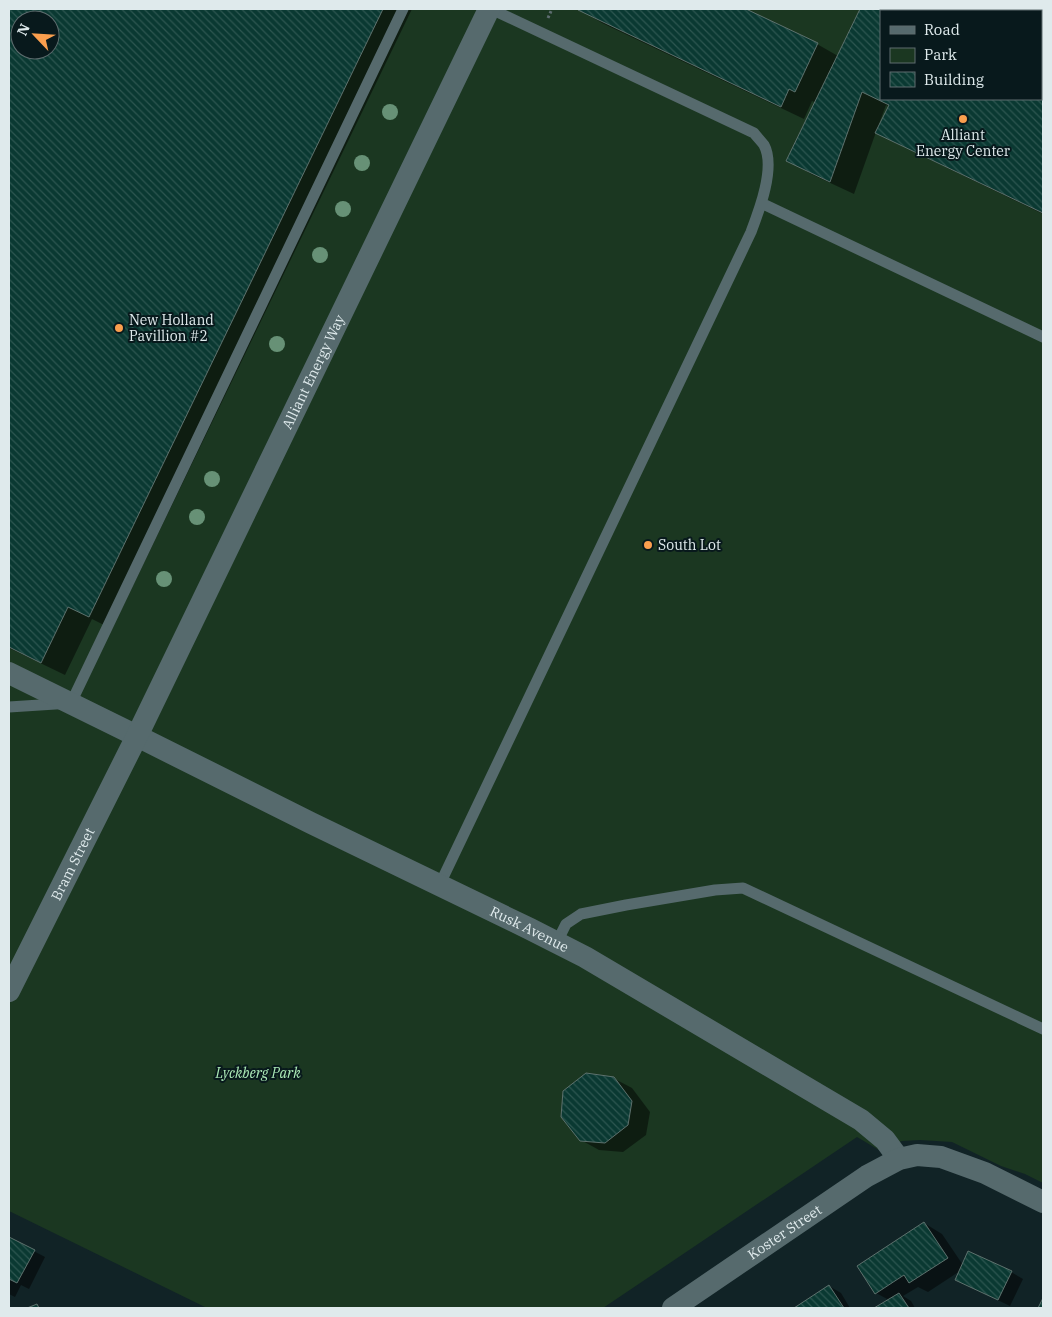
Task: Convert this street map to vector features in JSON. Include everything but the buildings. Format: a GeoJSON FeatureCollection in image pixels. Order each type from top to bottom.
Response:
{"type":"FeatureCollection","features":[{"type":"Feature","properties":{"kind":"street","name":"Alliant Energy Way"},"geometry":{"type":"LineString","coordinates":[[137,736],[490,9]]}},
{"type":"Feature","properties":{"kind":"street","name":"Rusk Avenue"},"geometry":{"type":"LineString","coordinates":[[9,674],[440,884],[585,957],[861,1120],[884,1140],[899,1159]]}},
{"type":"Feature","properties":{"kind":"street","name":"Bram Street"},"geometry":{"type":"LineString","coordinates":[[9,991],[137,736]]}},
{"type":"Feature","properties":{"kind":"street","name":"Koster Street"},"geometry":{"type":"LineString","coordinates":[[672,1308],[866,1176],[899,1159],[917,1155],[940,1157],[985,1173],[1043,1202]]}},
{"type":"Feature","properties":{"kind":"lane"},"geometry":{"type":"LineString","coordinates":[[9,707],[71,703],[403,9]]}},
{"type":"Feature","properties":{"kind":"lane"},"geometry":{"type":"LineString","coordinates":[[440,884],[751,232],[761,203],[768,164],[765,146],[754,133],[490,9]]}},
{"type":"Feature","properties":{"kind":"lane"},"geometry":{"type":"LineString","coordinates":[[761,203],[1043,337]]}},
{"type":"Feature","properties":{"kind":"lane"},"geometry":{"type":"LineString","coordinates":[[557,942],[566,924],[581,914],[698,893],[743,888],[1043,1029]]}},
{"type":"Feature","properties":{"kind":"green space","name":"Alliant Energy Center"},"geometry":{"type":"Polygon","coordinates":[[[9,9],[1043,9],[1043,1183],[1025,1174],[1001,1166],[952,1142],[902,1141],[879,1150],[857,1137],[603,1308],[207,1308],[9,1211],[9,9]]]}},
{"type":"Feature","properties":{"kind":"place","name":"Alliant Energy Center"},"geometry":{"type":"Point","coordinates":[963,119]}},
{"type":"Feature","properties":{"kind":"place","name":"New Holland Pavillion #2"},"geometry":{"type":"Point","coordinates":[119,328]}},
{"type":"Feature","properties":{"kind":"place","name":"South Lot"},"geometry":{"type":"Point","coordinates":[648,545]}},
{"type":"Feature","properties":{"kind":"park label","name":"Lyckberg Park"},"geometry":{"type":"Point","coordinates":[258,1073]}}]}
